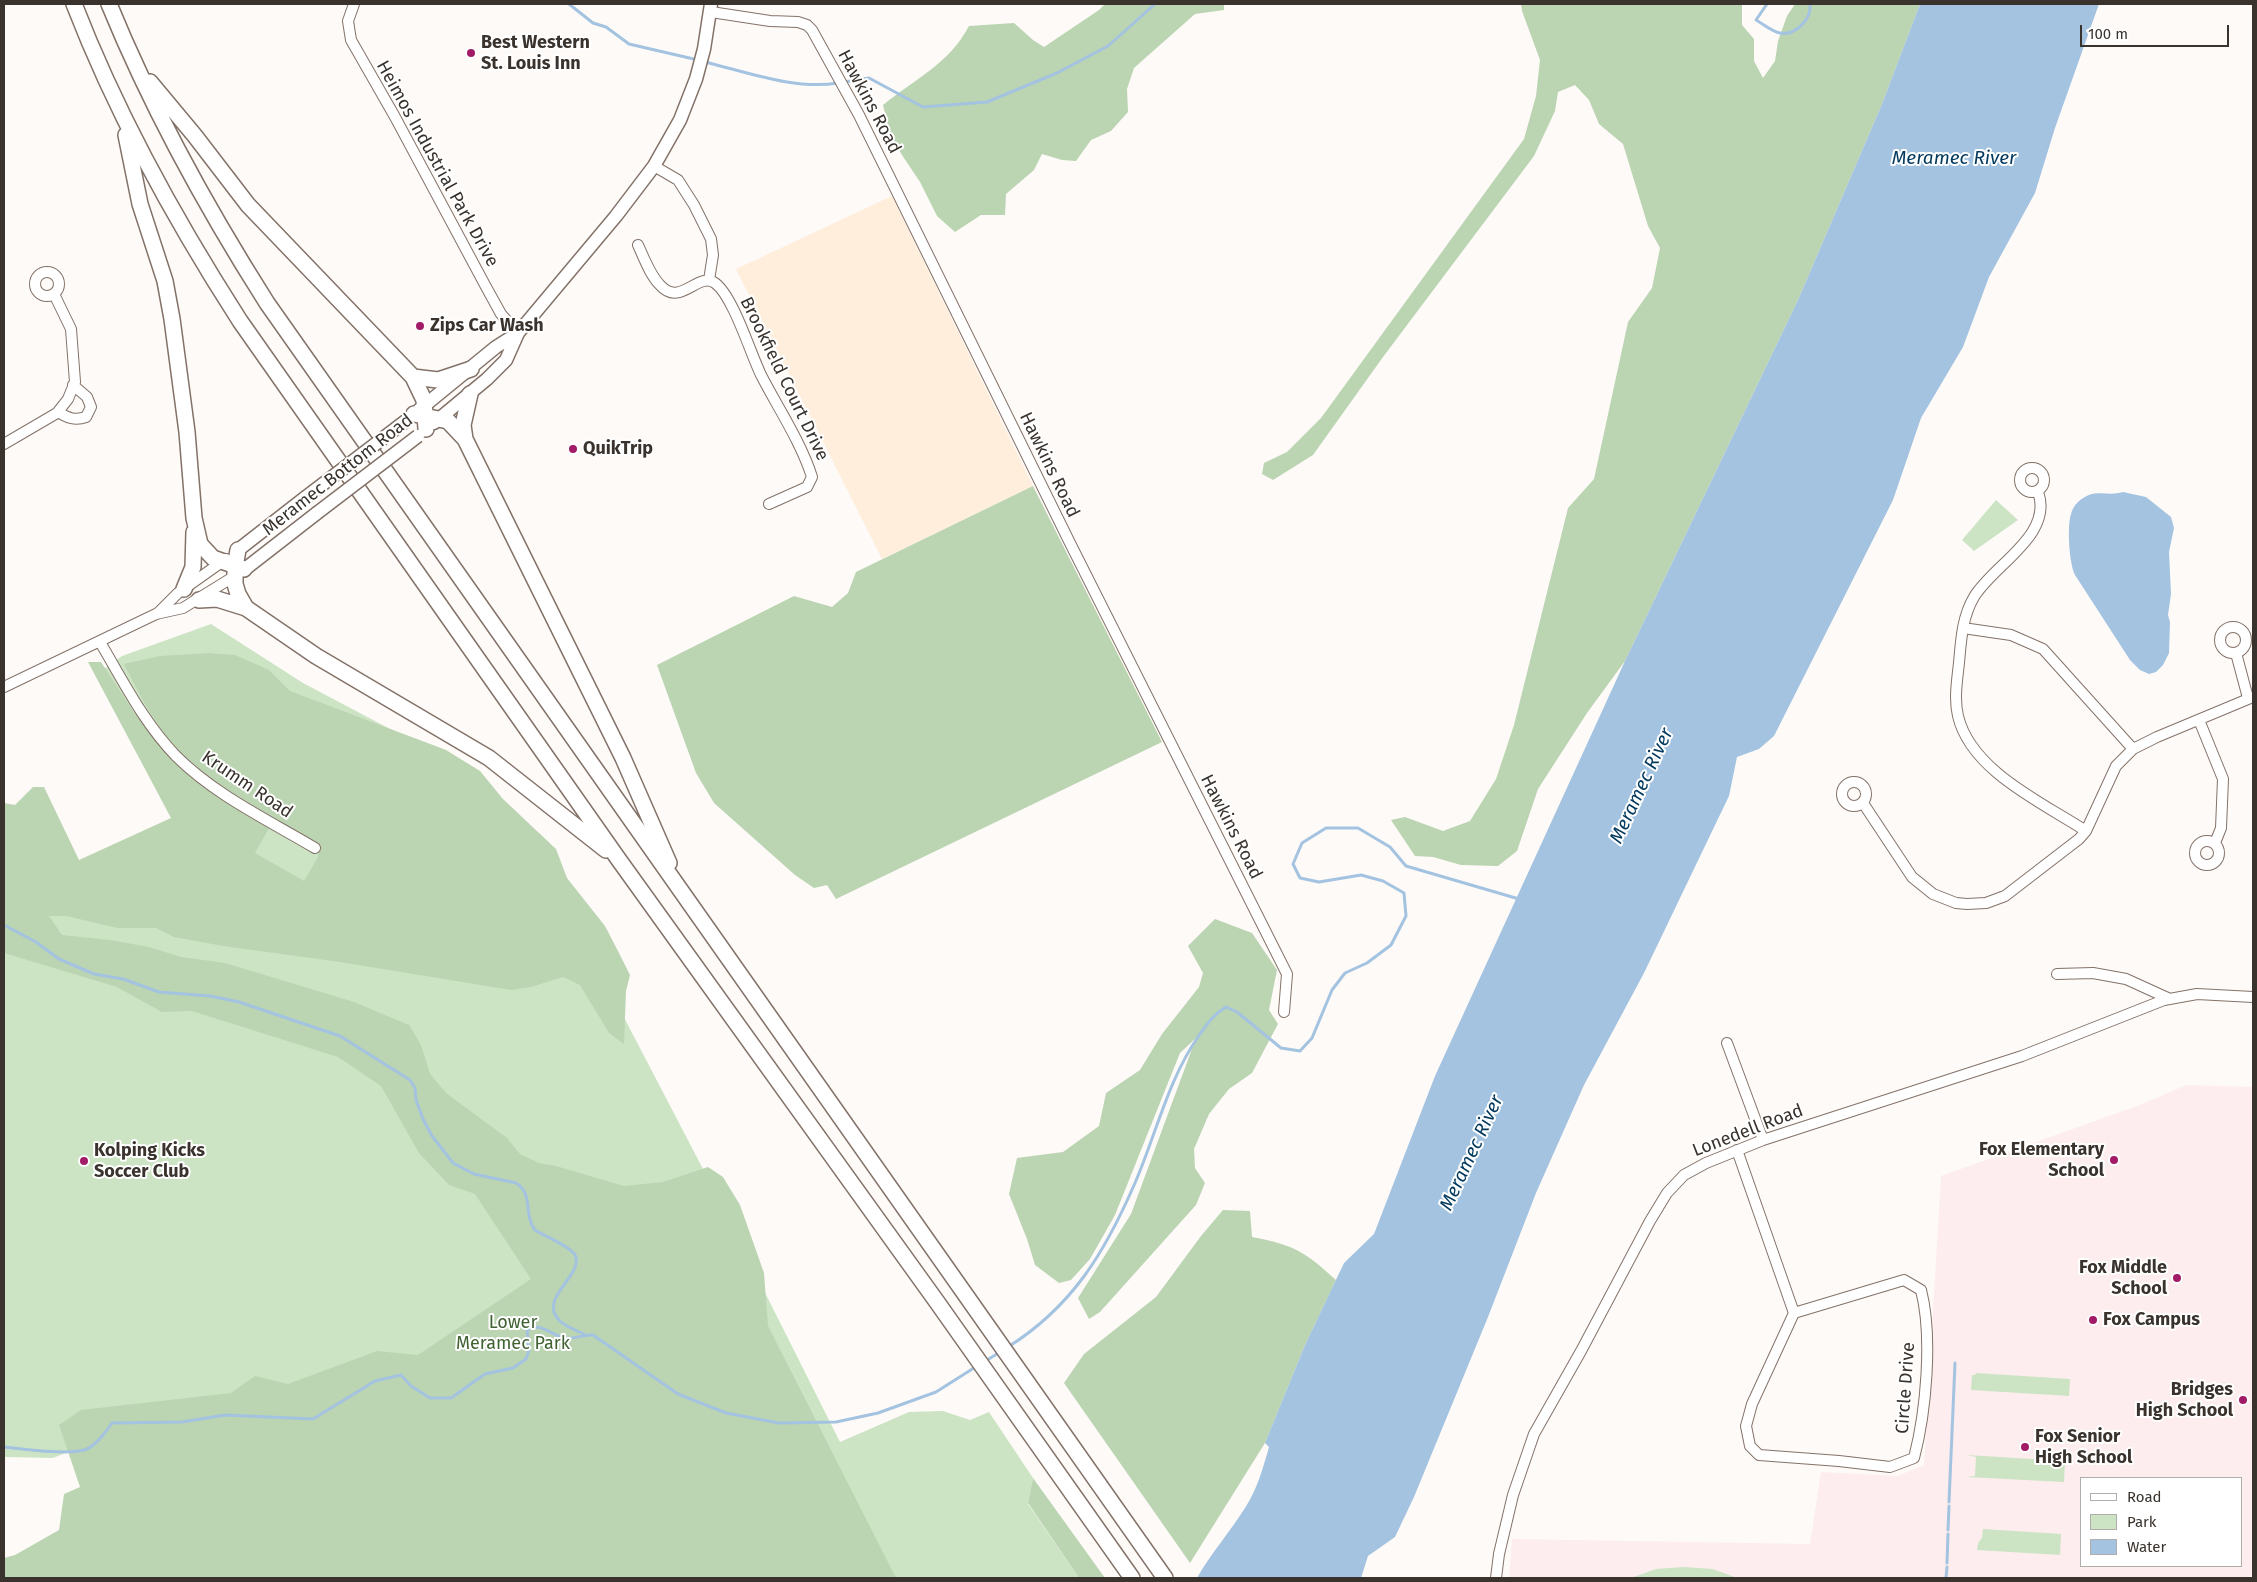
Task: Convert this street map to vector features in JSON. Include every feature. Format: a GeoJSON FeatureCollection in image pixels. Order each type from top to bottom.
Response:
{"type":"FeatureCollection","features":[{"type":"Feature","properties":{"kind":"highway"},"geometry":{"type":"LineString","coordinates":[[74,4],[122,114],[182,228],[240,321],[619,860],[937,1302],[1132,1578]]}},
{"type":"Feature","properties":{"kind":"highway"},"geometry":{"type":"LineString","coordinates":[[109,4],[136,66],[184,164],[267,303],[1165,1578]]}},
{"type":"Feature","properties":{"kind":"highway"},"geometry":{"type":"LineString","coordinates":[[136,66],[195,136],[248,205],[413,377],[421,389],[422,420],[448,421],[465,439],[623,758],[683,894]]}},
{"type":"Feature","properties":{"kind":"highway"},"geometry":{"type":"LineString","coordinates":[[122,114],[140,204],[165,281],[188,432],[194,518],[193,567],[184,589]]}},
{"type":"Feature","properties":{"kind":"highway"},"geometry":{"type":"LineString","coordinates":[[413,377],[438,380],[471,368]]}},
{"type":"Feature","properties":{"kind":"highway"},"geometry":{"type":"LineString","coordinates":[[465,439],[464,418],[470,394]]}},
{"type":"Feature","properties":{"kind":"highway"},"geometry":{"type":"LineString","coordinates":[[194,518],[200,544],[206,553],[234,569]]}},
{"type":"Feature","properties":{"kind":"highway"},"geometry":{"type":"LineString","coordinates":[[238,550],[234,569],[238,594],[246,608]]}},
{"type":"Feature","properties":{"kind":"highway"},"geometry":{"type":"LineString","coordinates":[[199,600],[216,599],[246,608],[316,656],[489,758],[619,860]]}},
{"type":"Feature","properties":{"kind":"main road","name":"Meramec Bottom Road"},"geometry":{"type":"LineString","coordinates":[[238,550],[306,498],[422,420],[470,394],[506,360],[518,333],[616,216],[654,166],[666,146],[686,107],[704,49],[711,8]]}},
{"type":"Feature","properties":{"kind":"main road","name":"Meramec Bottom Road"},"geometry":{"type":"LineString","coordinates":[[234,569],[317,513],[422,420],[471,368],[496,347],[518,333]]}},
{"type":"Feature","properties":{"kind":"street","name":"Heimos Industrial Park Drive"},"geometry":{"type":"LineString","coordinates":[[354,4],[348,22],[351,40],[497,307],[518,333]]}},
{"type":"Feature","properties":{"kind":"street","name":"Hawkins Road"},"geometry":{"type":"LineString","coordinates":[[711,8],[770,21],[798,22],[807,25],[812,30],[859,115],[943,276],[1070,544],[1287,974],[1284,1012]]}},
{"type":"Feature","properties":{"kind":"street"},"geometry":{"type":"LineString","coordinates":[[638,245],[658,284],[669,292],[677,293],[689,290],[700,281],[709,280],[713,255],[710,239],[694,205],[678,180],[654,166]]}},
{"type":"Feature","properties":{"kind":"street","name":"Brookfield Court Drive"},"geometry":{"type":"LineString","coordinates":[[709,280],[716,284],[728,299],[760,373],[812,477],[807,487],[769,504]]}},
{"type":"Feature","properties":{"kind":"street"},"geometry":{"type":"LineString","coordinates":[[4,444],[58,412],[68,399],[73,386],[75,359],[71,328],[54,294]]}},
{"type":"Feature","properties":{"kind":"street"},"geometry":{"type":"LineString","coordinates":[[58,412],[68,418],[79,420],[86,417],[91,406],[87,397],[73,386]]}},
{"type":"Feature","properties":{"kind":"street"},"geometry":{"type":"LineString","coordinates":[[2038,492],[2041,509],[2036,523],[2019,549],[1974,596],[1965,616],[1956,702],[1958,716],[1968,738],[1992,767],[2030,798],[2086,831]]}},
{"type":"Feature","properties":{"kind":"street","name":"Meramec Bottom Road"},"geometry":{"type":"LineString","coordinates":[[156,614],[184,589],[234,569]]}},
{"type":"Feature","properties":{"kind":"street","name":"Meramec Bottom Road"},"geometry":{"type":"LineString","coordinates":[[4,687],[156,614],[183,608],[199,600],[234,569]]}},
{"type":"Feature","properties":{"kind":"street"},"geometry":{"type":"LineString","coordinates":[[1963,628],[2011,635],[2043,649],[2133,749]]}},
{"type":"Feature","properties":{"kind":"street","name":"Krumm Road"},"geometry":{"type":"LineString","coordinates":[[100,642],[145,718],[176,756],[213,786],[315,848]]}},
{"type":"Feature","properties":{"kind":"street"},"geometry":{"type":"LineString","coordinates":[[1863,803],[1904,866],[1921,886],[1944,899],[1967,904],[1986,903],[2005,896],[2071,847],[2086,831],[2114,771],[2123,758],[2133,749],[2251,698],[2236,653]]}},
{"type":"Feature","properties":{"kind":"street"},"geometry":{"type":"LineString","coordinates":[[2199,720],[2223,779],[2224,792],[2221,828],[2215,844]]}},
{"type":"Feature","properties":{"kind":"street"},"geometry":{"type":"LineString","coordinates":[[2057,974],[2092,973],[2126,980],[2170,999]]}},
{"type":"Feature","properties":{"kind":"street","name":"Lonedell Road"},"geometry":{"type":"LineString","coordinates":[[1496,1578],[1499,1554],[1511,1502],[1534,1434],[1581,1351],[1646,1228],[1667,1193],[1681,1177],[1694,1168],[1763,1140],[2016,1058],[2170,999],[2197,994],[2253,997]]}},
{"type":"Feature","properties":{"kind":"street"},"geometry":{"type":"LineString","coordinates":[[1727,1043],[1763,1140]]}},
{"type":"Feature","properties":{"kind":"street"},"geometry":{"type":"LineString","coordinates":[[1737,1150],[1794,1313]]}},
{"type":"Feature","properties":{"kind":"street","name":"Circle Drive"},"geometry":{"type":"LineString","coordinates":[[1904,1280],[1921,1290],[1926,1309],[1926,1356],[1922,1428],[1914,1458],[1890,1468],[1840,1461],[1759,1455],[1750,1446],[1746,1426],[1752,1404],[1794,1313],[1904,1280]]}},
{"type":"Feature","properties":{"kind":"shaded area"},"geometry":{"type":"Polygon","coordinates":[[[892,196],[1033,486],[882,559],[736,269],[892,196]]]}},
{"type":"Feature","properties":{"kind":"shaded area","name":"Fox Campus"},"geometry":{"type":"Polygon","coordinates":[[[2187,1085],[2253,1087],[2253,1578],[1509,1578],[1512,1539],[1810,1544],[1821,1472],[1898,1476],[1924,1465],[1941,1176],[2137,1106],[2187,1085]]]}},
{"type":"Feature","properties":{"kind":"green space"},"geometry":{"type":"Polygon","coordinates":[[[1105,4],[1224,4],[1224,10],[1195,14],[1134,68],[1127,89],[1128,112],[1111,131],[1091,140],[1076,161],[1062,160],[1042,154],[1034,170],[1006,194],[1005,215],[981,215],[955,232],[937,216],[920,182],[890,134],[883,105],[952,51],[969,26],[1014,23],[1044,47],[1105,4]]]}},
{"type":"Feature","properties":{"kind":"green space"},"geometry":{"type":"Polygon","coordinates":[[[1521,4],[1742,4],[1742,25],[1754,39],[1754,61],[1763,78],[1775,61],[1778,41],[1787,16],[1795,4],[1920,4],[1882,104],[1798,300],[1625,661],[1587,713],[1538,789],[1517,851],[1498,866],[1461,865],[1433,857],[1415,856],[1391,820],[1405,817],[1443,831],[1470,821],[1496,779],[1514,725],[1568,508],[1594,479],[1628,322],[1652,288],[1660,248],[1648,226],[1623,144],[1599,124],[1589,100],[1575,85],[1558,92],[1555,111],[1534,156],[1383,357],[1313,455],[1273,480],[1262,474],[1264,463],[1287,452],[1321,418],[1524,139],[1536,96],[1540,60],[1521,4]]]}},
{"type":"Feature","properties":{"kind":"green space"},"geometry":{"type":"Polygon","coordinates":[[[1033,486],[1162,742],[836,899],[827,885],[814,888],[795,875],[714,803],[696,773],[657,665],[794,596],[832,607],[848,593],[856,572],[1033,486]]]}},
{"type":"Feature","properties":{"kind":"green space"},"geometry":{"type":"Polygon","coordinates":[[[1996,500],[2018,520],[1974,551],[1962,540],[1996,500]]]}},
{"type":"Feature","properties":{"kind":"green space","name":"Lower Meramec Park"},"geometry":{"type":"Polygon","coordinates":[[[211,624],[303,683],[464,768],[580,933],[703,1169],[840,1442],[909,1412],[943,1411],[970,1420],[989,1412],[1033,1478],[1028,1504],[1079,1578],[141,1578],[75,1449],[53,1458],[4,1457],[4,895],[76,865],[176,819],[100,672],[122,656],[211,624]]]}},
{"type":"Feature","properties":{"kind":"green space","name":"Lower Meramec Park"},"geometry":{"type":"Polygon","coordinates":[[[209,653],[235,655],[269,670],[290,691],[446,750],[480,771],[503,799],[556,849],[567,878],[605,926],[630,975],[626,991],[624,1044],[609,1033],[580,985],[563,977],[531,987],[511,990],[340,962],[223,946],[174,937],[156,928],[118,928],[66,916],[49,916],[62,935],[110,940],[149,947],[181,957],[225,963],[354,1002],[409,1025],[421,1045],[430,1074],[446,1093],[507,1138],[520,1154],[539,1163],[556,1166],[624,1186],[663,1182],[708,1167],[723,1177],[740,1205],[764,1273],[768,1326],[896,1578],[4,1578],[4,1558],[15,1555],[59,1530],[64,1494],[80,1487],[59,1425],[81,1410],[231,1393],[255,1376],[288,1384],[377,1351],[418,1355],[531,1279],[475,1194],[449,1185],[419,1153],[381,1086],[338,1057],[192,1011],[162,1012],[117,987],[4,953],[4,803],[15,805],[33,787],[44,787],[79,860],[171,818],[88,662],[101,662],[135,714],[166,751],[192,776],[269,828],[255,853],[304,881],[318,857],[319,843],[243,800],[190,762],[160,728],[147,708],[124,664],[160,656],[209,653]]]}},
{"type":"Feature","properties":{"kind":"green space"},"geometry":{"type":"Polygon","coordinates":[[[1215,919],[1252,933],[1277,970],[1269,1010],[1278,1024],[1252,1073],[1229,1089],[1209,1114],[1194,1149],[1195,1168],[1205,1183],[1196,1205],[1100,1312],[1089,1319],[1078,1298],[1131,1214],[1196,1038],[1180,1053],[1115,1215],[1090,1259],[1071,1280],[1059,1283],[1035,1265],[1009,1194],[1017,1158],[1063,1152],[1099,1126],[1106,1093],[1140,1070],[1162,1034],[1199,987],[1203,973],[1188,946],[1215,919]]]}},
{"type":"Feature","properties":{"kind":"green space"},"geometry":{"type":"Polygon","coordinates":[[[1223,1210],[1250,1211],[1252,1237],[1279,1243],[1298,1251],[1336,1280],[1305,1345],[1265,1443],[1190,1563],[1064,1383],[1084,1354],[1156,1297],[1201,1236],[1223,1210]]]}},
{"type":"Feature","properties":{"kind":"green space"},"geometry":{"type":"Polygon","coordinates":[[[1976,1373],[2070,1379],[2069,1396],[1971,1390],[1972,1375],[1976,1373]]]}},
{"type":"Feature","properties":{"kind":"green space"},"geometry":{"type":"Polygon","coordinates":[[[1967,1455],[2065,1461],[2064,1482],[1966,1477],[1975,1476],[1976,1457],[1967,1455]]]}},
{"type":"Feature","properties":{"kind":"green space"},"geometry":{"type":"Polygon","coordinates":[[[1033,1478],[1105,1578],[1079,1578],[1028,1503],[1033,1478]]]}},
{"type":"Feature","properties":{"kind":"green space"},"geometry":{"type":"Polygon","coordinates":[[[1983,1529],[2061,1534],[2060,1555],[1977,1550],[1978,1543],[1982,1538],[1983,1529]]]}},
{"type":"Feature","properties":{"kind":"green space"},"geometry":{"type":"Polygon","coordinates":[[[1684,1567],[1713,1569],[1737,1578],[1631,1578],[1656,1569],[1684,1567]]]}},
{"type":"Feature","properties":{"kind":"water","name":"Meramec River"},"geometry":{"type":"Polygon","coordinates":[[[1920,4],[2099,4],[2055,128],[2035,193],[1989,277],[1963,347],[1921,418],[1893,500],[1774,736],[1759,749],[1737,757],[1729,796],[1644,973],[1584,1085],[1536,1193],[1488,1317],[1414,1497],[1395,1537],[1368,1556],[1361,1578],[1197,1578],[1253,1494],[1269,1447],[1265,1443],[1305,1345],[1344,1263],[1374,1234],[1435,1076],[1625,661],[1798,300],[1882,104],[1920,4]]]}},
{"type":"Feature","properties":{"kind":"water"},"geometry":{"type":"Polygon","coordinates":[[[2123,492],[2146,497],[2171,517],[2174,528],[2169,552],[2171,594],[2168,615],[2170,622],[2169,653],[2163,665],[2156,672],[2149,674],[2140,670],[2130,660],[2075,575],[2070,554],[2070,520],[2075,505],[2089,495],[2123,492]]]}},
{"type":"Feature","properties":{"kind":"waterway"},"geometry":{"type":"LineString","coordinates":[[569,4],[593,23],[606,27],[629,44],[698,60]]}},
{"type":"Feature","properties":{"kind":"waterway"},"geometry":{"type":"LineString","coordinates":[[844,82],[869,78],[923,107],[987,102],[1057,73],[1108,46],[1155,4]]}},
{"type":"Feature","properties":{"kind":"waterway"},"geometry":{"type":"LineString","coordinates":[[1767,4],[1756,20],[1780,33],[1792,32],[1802,25],[1808,15],[1810,4]]}},
{"type":"Feature","properties":{"kind":"waterway"},"geometry":{"type":"LineString","coordinates":[[705,62],[788,82],[821,85],[838,83]]}},
{"type":"Feature","properties":{"kind":"waterway"},"geometry":{"type":"LineString","coordinates":[[1008,1347],[1051,1314],[1085,1276],[1099,1254],[1112,1232],[1135,1183],[1179,1069],[1209,1022],[1226,1007],[1237,1012],[1281,1048],[1300,1051],[1312,1038],[1332,990],[1345,973],[1367,963],[1391,945],[1406,916],[1404,893],[1383,881],[1361,875],[1319,882],[1300,878],[1293,864],[1302,843],[1326,828],[1358,828],[1390,847],[1406,866],[1519,899]]}},
{"type":"Feature","properties":{"kind":"waterway"},"geometry":{"type":"LineString","coordinates":[[4,925],[36,942],[59,959],[94,974],[123,979],[159,992],[210,996],[239,1002],[340,1036],[410,1080],[415,1088],[416,1100],[423,1119],[432,1136],[453,1163],[474,1174],[516,1183],[525,1193],[531,1224],[535,1230],[563,1245],[575,1255],[574,1271],[557,1296],[554,1304],[554,1313],[562,1323],[584,1334]]}},
{"type":"Feature","properties":{"kind":"waterway"},"geometry":{"type":"LineString","coordinates":[[4,1447],[56,1452],[84,1450],[96,1443],[112,1423],[182,1422],[225,1415],[313,1419],[375,1381],[401,1375],[411,1386],[430,1398],[451,1398],[485,1374],[513,1368],[526,1359],[529,1350],[527,1330],[537,1327],[565,1338],[593,1335],[678,1394],[726,1413],[779,1423],[836,1422],[878,1413],[936,1392],[977,1366]]}},
{"type":"Feature","properties":{"kind":"waterway"},"geometry":{"type":"LineString","coordinates":[[984,1362],[1000,1352]]}},
{"type":"Feature","properties":{"kind":"waterway"},"geometry":{"type":"LineString","coordinates":[[1949,1502],[1955,1363]]}},
{"type":"Feature","properties":{"kind":"waterway"},"geometry":{"type":"LineString","coordinates":[[1948,1530],[1949,1506]]}},
{"type":"Feature","properties":{"kind":"waterway"},"geometry":{"type":"LineString","coordinates":[[1947,1563],[1948,1534]]}},
{"type":"Feature","properties":{"kind":"waterway"},"geometry":{"type":"LineString","coordinates":[[1946,1578],[1947,1567]]}},
{"type":"Feature","properties":{"kind":"place","name":"Best Western St. Louis Inn"},"geometry":{"type":"Point","coordinates":[471,53]}},
{"type":"Feature","properties":{"kind":"place","name":"Zips Car Wash"},"geometry":{"type":"Point","coordinates":[420,326]}},
{"type":"Feature","properties":{"kind":"place","name":"QuikTrip"},"geometry":{"type":"Point","coordinates":[573,449]}},
{"type":"Feature","properties":{"kind":"place","name":"Fox Elementary School"},"geometry":{"type":"Point","coordinates":[2114,1160]}},
{"type":"Feature","properties":{"kind":"place","name":"Kolping Kicks Soccer Club"},"geometry":{"type":"Point","coordinates":[84,1161]}},
{"type":"Feature","properties":{"kind":"place","name":"Fox Middle School"},"geometry":{"type":"Point","coordinates":[2177,1278]}},
{"type":"Feature","properties":{"kind":"place","name":"Fox Campus"},"geometry":{"type":"Point","coordinates":[2093,1320]}},
{"type":"Feature","properties":{"kind":"place","name":"Bridges High School"},"geometry":{"type":"Point","coordinates":[2243,1400]}},
{"type":"Feature","properties":{"kind":"place","name":"Fox Senior High School"},"geometry":{"type":"Point","coordinates":[2025,1447]}}]}
